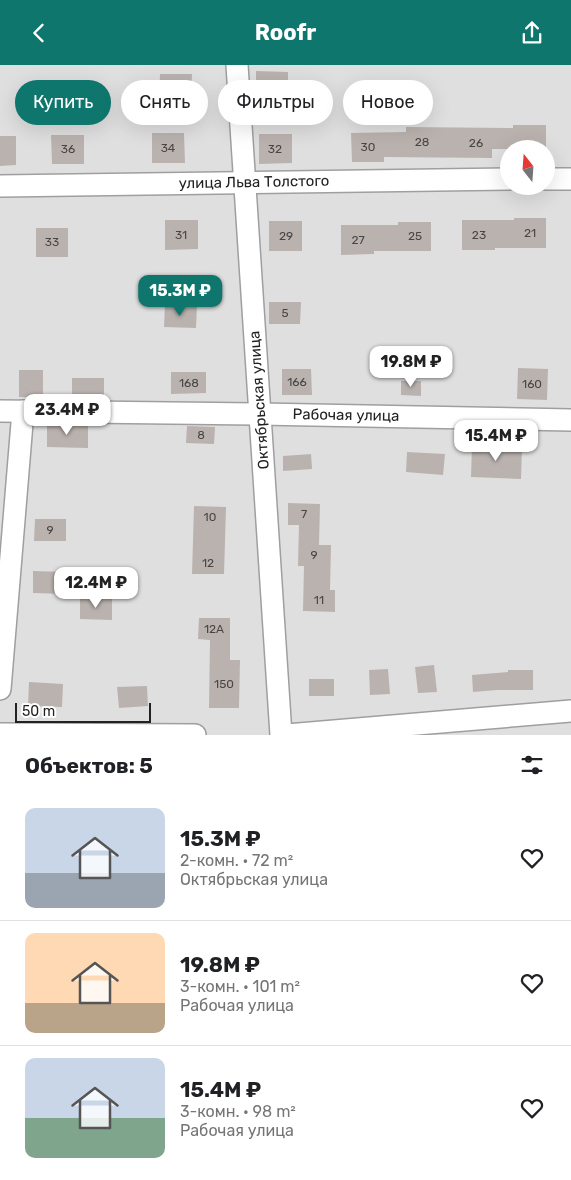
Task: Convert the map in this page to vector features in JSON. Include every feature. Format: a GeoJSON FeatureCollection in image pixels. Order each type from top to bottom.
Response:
{"type":"FeatureCollection","features":[{"type":"Feature","properties":{"kind":"street","name":"Октябрьская улица"},"geometry":{"type":"LineString","coordinates":[[237,65],[281,735]]}},
{"type":"Feature","properties":{"kind":"street","name":"улица Льва Толстого"},"geometry":{"type":"LineString","coordinates":[[0,185],[500,179]]}},
{"type":"Feature","properties":{"kind":"street"},"geometry":{"type":"LineString","coordinates":[[555,179],[571,179]]}},
{"type":"Feature","properties":{"kind":"street","name":"Рабочая улица"},"geometry":{"type":"LineString","coordinates":[[0,411],[571,420]]}},
{"type":"Feature","properties":{"kind":"street"},"geometry":{"type":"LineString","coordinates":[[0,689],[23,411]]}},
{"type":"Feature","properties":{"kind":"street"},"geometry":{"type":"LineString","coordinates":[[287,735],[571,711]]}},
{"type":"Feature","properties":{"kind":"street"},"geometry":{"type":"LineString","coordinates":[[0,734],[195,735]]}},
{"type":"Feature","properties":{"kind":"shaded area"},"geometry":{"type":"Polygon","coordinates":[[[0,65],[571,65],[571,735],[0,735],[0,65]]]}},
{"type":"Feature","properties":{"kind":"building"},"geometry":{"type":"Polygon","coordinates":[[[256,71],[288,72],[288,80],[256,80],[256,71]]]}},
{"type":"Feature","properties":{"kind":"building"},"geometry":{"type":"Polygon","coordinates":[[[160,74],[192,74],[192,80],[160,80],[160,74]]]}},
{"type":"Feature","properties":{"kind":"building"},"geometry":{"type":"Polygon","coordinates":[[[513,125],[546,125],[546,140],[500,140],[500,149],[492,149],[492,158],[384,157],[384,162],[352,162],[351,133],[406,132],[406,127],[513,128],[513,125]]]}},
{"type":"Feature","properties":{"kind":"building"},"geometry":{"type":"Polygon","coordinates":[[[152,133],[184,133],[185,163],[152,163],[152,133]]]}},
{"type":"Feature","properties":{"kind":"building"},"geometry":{"type":"Polygon","coordinates":[[[259,134],[292,134],[292,163],[259,164],[259,134]]]}},
{"type":"Feature","properties":{"kind":"building"},"geometry":{"type":"Polygon","coordinates":[[[51,135],[84,135],[84,164],[52,164],[51,135]]]}},
{"type":"Feature","properties":{"kind":"building"},"geometry":{"type":"Polygon","coordinates":[[[0,136],[16,136],[16,165],[0,166],[0,136]]]}},
{"type":"Feature","properties":{"kind":"building"},"geometry":{"type":"Polygon","coordinates":[[[514,218],[546,218],[546,248],[462,250],[462,220],[514,220],[514,218]]]}},
{"type":"Feature","properties":{"kind":"building"},"geometry":{"type":"Polygon","coordinates":[[[165,220],[198,220],[198,249],[165,250],[165,220]]]}},
{"type":"Feature","properties":{"kind":"building"},"geometry":{"type":"Polygon","coordinates":[[[269,221],[302,221],[302,251],[269,251],[269,221]]]}},
{"type":"Feature","properties":{"kind":"building"},"geometry":{"type":"Polygon","coordinates":[[[398,222],[431,222],[431,251],[374,251],[374,254],[341,255],[341,225],[398,225],[398,222]]]}},
{"type":"Feature","properties":{"kind":"building"},"geometry":{"type":"Polygon","coordinates":[[[36,228],[68,228],[68,257],[36,257],[36,228]]]}},
{"type":"Feature","properties":{"kind":"building"},"geometry":{"type":"Polygon","coordinates":[[[269,302],[301,302],[300,324],[269,324],[269,302]]]}},
{"type":"Feature","properties":{"kind":"building"},"geometry":{"type":"Polygon","coordinates":[[[165,305],[197,306],[196,328],[164,327],[165,305]]]}},
{"type":"Feature","properties":{"kind":"building"},"geometry":{"type":"Polygon","coordinates":[[[518,368],[548,369],[547,400],[517,399],[518,368]]]}},
{"type":"Feature","properties":{"kind":"building"},"geometry":{"type":"Polygon","coordinates":[[[282,369],[311,369],[312,395],[282,395],[282,369]]]}},
{"type":"Feature","properties":{"kind":"building"},"geometry":{"type":"Polygon","coordinates":[[[19,370],[43,370],[43,397],[19,397],[19,370]]]}},
{"type":"Feature","properties":{"kind":"building"},"geometry":{"type":"Polygon","coordinates":[[[171,372],[206,372],[206,393],[171,394],[171,372]]]}},
{"type":"Feature","properties":{"kind":"building"},"geometry":{"type":"Polygon","coordinates":[[[72,378],[104,378],[104,397],[89,397],[89,400],[72,399],[72,378]]]}},
{"type":"Feature","properties":{"kind":"building"},"geometry":{"type":"Polygon","coordinates":[[[401,381],[421,381],[421,396],[401,395],[401,381]]]}},
{"type":"Feature","properties":{"kind":"building"},"geometry":{"type":"Polygon","coordinates":[[[47,424],[88,425],[88,448],[47,447],[47,424]]]}},
{"type":"Feature","properties":{"kind":"building"},"geometry":{"type":"Polygon","coordinates":[[[187,426],[215,427],[214,444],[186,443],[187,426]]]}},
{"type":"Feature","properties":{"kind":"building"},"geometry":{"type":"Polygon","coordinates":[[[472,445],[522,447],[521,479],[471,477],[472,445]]]}},
{"type":"Feature","properties":{"kind":"building"},"geometry":{"type":"Polygon","coordinates":[[[407,452],[445,454],[443,475],[406,472],[407,452]]]}},
{"type":"Feature","properties":{"kind":"building"},"geometry":{"type":"Polygon","coordinates":[[[311,454],[312,469],[283,471],[283,456],[311,454]]]}},
{"type":"Feature","properties":{"kind":"building"},"geometry":{"type":"Polygon","coordinates":[[[288,503],[320,504],[319,545],[331,545],[330,590],[335,590],[335,612],[303,611],[304,566],[298,566],[299,525],[288,525],[288,503]]]}},
{"type":"Feature","properties":{"kind":"building"},"geometry":{"type":"Polygon","coordinates":[[[194,506],[226,507],[224,574],[192,574],[194,506]]]}},
{"type":"Feature","properties":{"kind":"building"},"geometry":{"type":"Polygon","coordinates":[[[35,519],[66,519],[66,541],[34,541],[35,519]]]}},
{"type":"Feature","properties":{"kind":"building"},"geometry":{"type":"Polygon","coordinates":[[[33,571],[65,572],[65,594],[33,593],[33,571]]]}},
{"type":"Feature","properties":{"kind":"building"},"geometry":{"type":"Polygon","coordinates":[[[80,597],[112,598],[112,620],[80,619],[80,597]]]}},
{"type":"Feature","properties":{"kind":"building"},"geometry":{"type":"Polygon","coordinates":[[[199,618],[230,618],[230,660],[240,660],[239,708],[209,708],[210,640],[198,639],[199,618]]]}},
{"type":"Feature","properties":{"kind":"building"},"geometry":{"type":"Polygon","coordinates":[[[434,665],[437,692],[418,693],[415,667],[434,665]]]}},
{"type":"Feature","properties":{"kind":"building"},"geometry":{"type":"Polygon","coordinates":[[[388,669],[390,694],[370,695],[369,670],[388,669]]]}},
{"type":"Feature","properties":{"kind":"building"},"geometry":{"type":"Polygon","coordinates":[[[508,670],[533,670],[533,690],[473,692],[472,675],[508,672],[508,670]]]}},
{"type":"Feature","properties":{"kind":"building"},"geometry":{"type":"Polygon","coordinates":[[[309,679],[334,679],[334,696],[309,696],[309,679]]]}},
{"type":"Feature","properties":{"kind":"building"},"geometry":{"type":"Polygon","coordinates":[[[29,682],[63,684],[62,707],[28,706],[29,682]]]}},
{"type":"Feature","properties":{"kind":"building"},"geometry":{"type":"Polygon","coordinates":[[[147,686],[148,706],[119,708],[117,687],[147,686]]]}}]}
